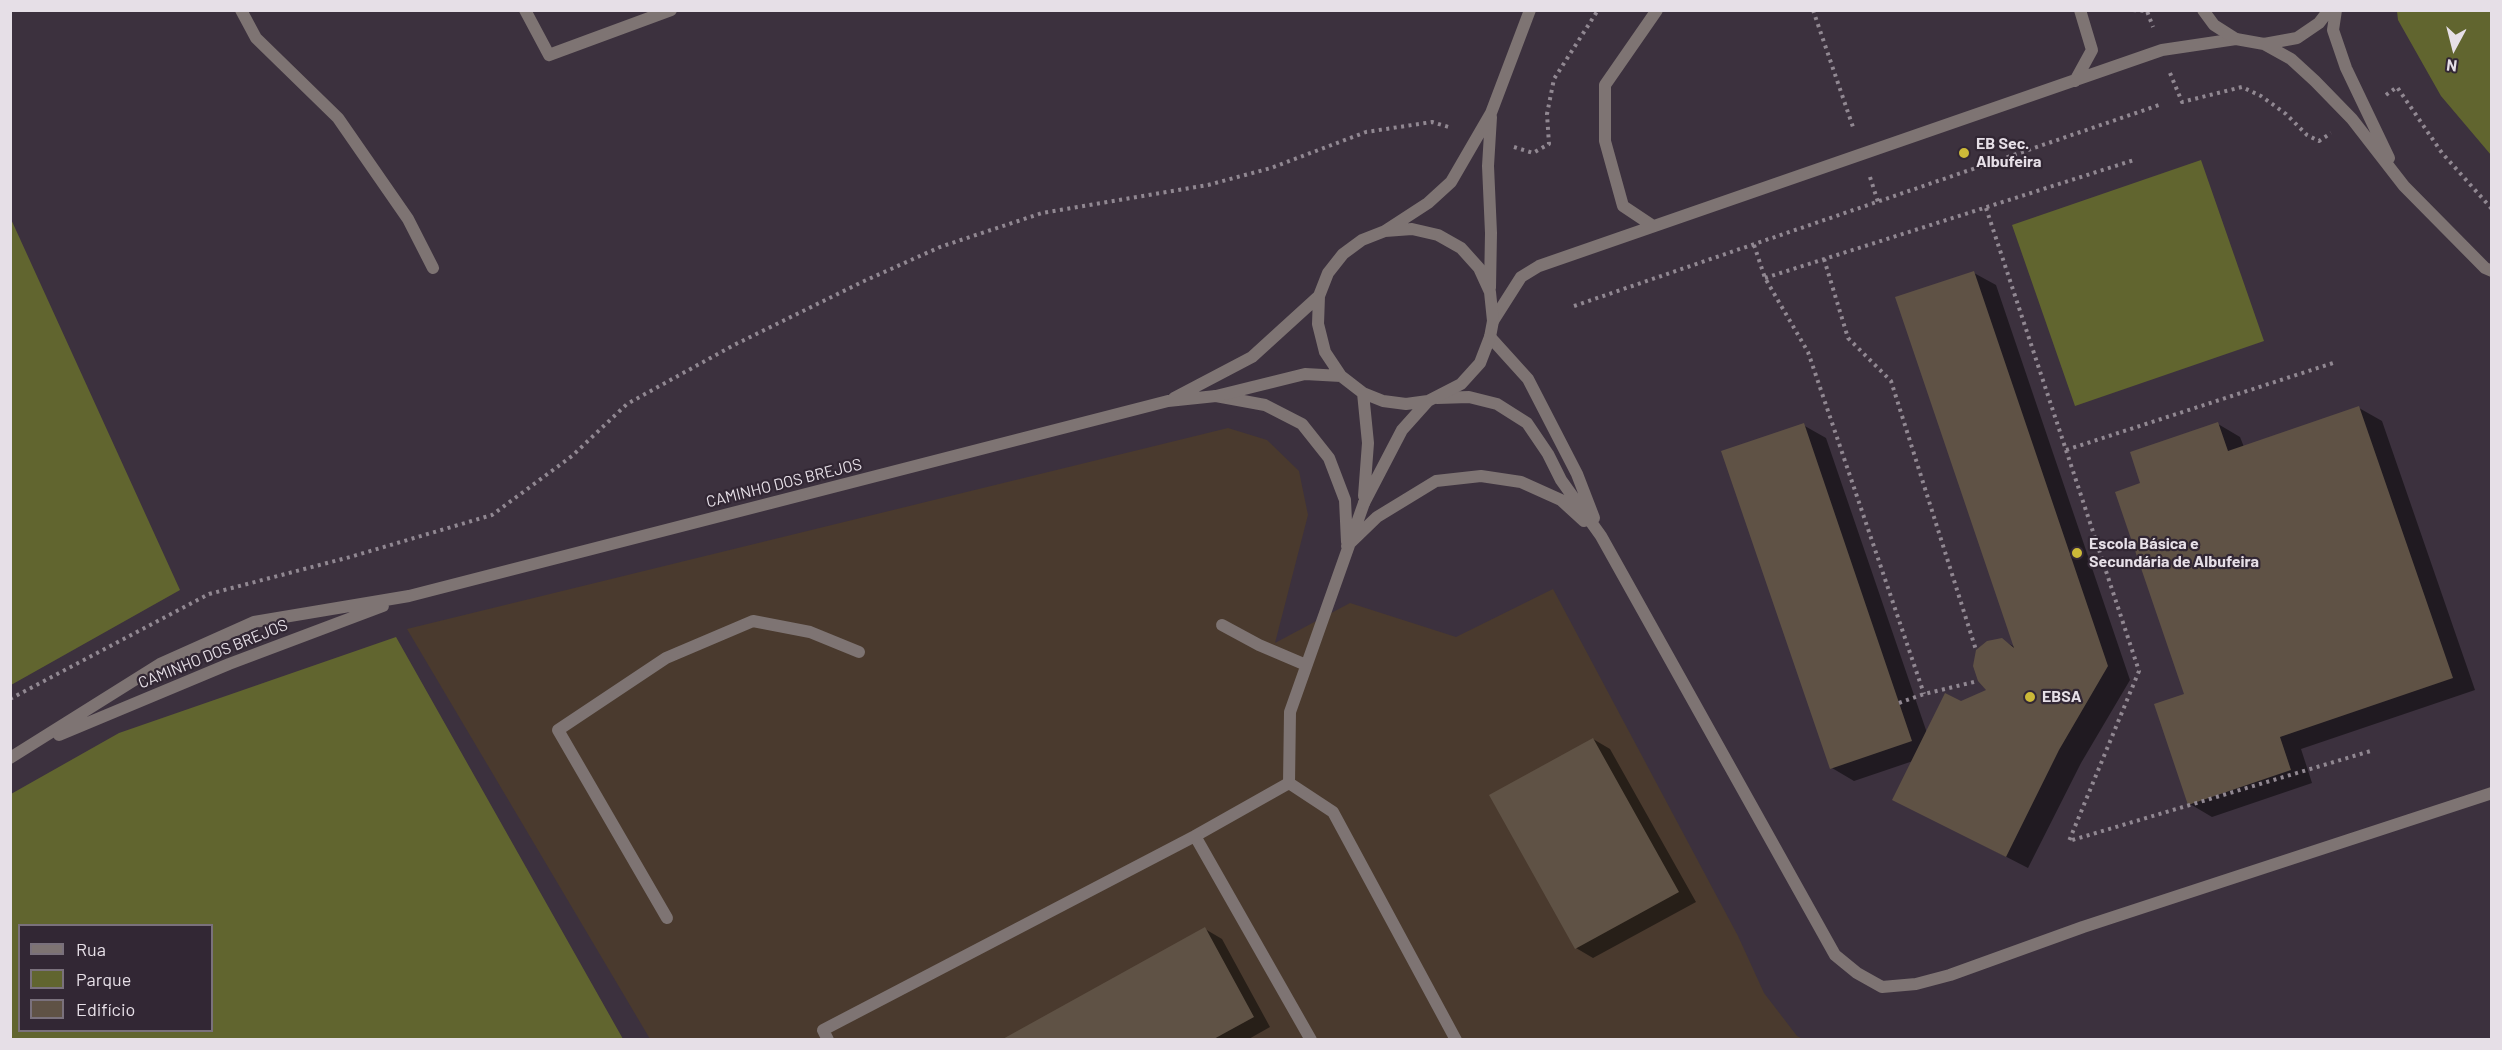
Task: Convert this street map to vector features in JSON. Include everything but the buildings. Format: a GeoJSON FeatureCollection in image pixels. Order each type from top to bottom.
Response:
{"type":"FeatureCollection","features":[{"type":"Feature","properties":{"kind":"street"},"geometry":{"type":"LineString","coordinates":[[241,10],[256,38],[338,118],[408,219],[433,268]]}},
{"type":"Feature","properties":{"kind":"street"},"geometry":{"type":"LineString","coordinates":[[525,10],[549,55],[671,10]]}},
{"type":"Feature","properties":{"kind":"street"},"geometry":{"type":"LineString","coordinates":[[1530,10],[1491,113],[1451,182],[1428,202],[1385,231],[1362,240],[1343,254],[1328,273],[1319,296],[1317,324],[1325,352],[1341,376],[1362,393],[1383,401],[1406,404],[1432,399],[1469,397],[1497,404],[1527,423],[1548,454],[1561,480],[1601,536],[1835,955],[1857,973],[1882,987],[1916,984],[1950,975],[2083,927],[2492,793]]}},
{"type":"Feature","properties":{"kind":"street"},"geometry":{"type":"LineString","coordinates":[[1653,226],[1623,206],[1605,141],[1605,85],[1657,10]]}},
{"type":"Feature","properties":{"kind":"street"},"geometry":{"type":"LineString","coordinates":[[2076,81],[2092,51],[2080,10]]}},
{"type":"Feature","properties":{"kind":"street"},"geometry":{"type":"LineString","coordinates":[[2203,10],[2214,25],[2236,39]]}},
{"type":"Feature","properties":{"kind":"street"},"geometry":{"type":"LineString","coordinates":[[2264,44],[2297,38],[2319,22],[2329,10]]}},
{"type":"Feature","properties":{"kind":"street"},"geometry":{"type":"LineString","coordinates":[[2336,10],[2333,30],[2346,68],[2404,186]]}},
{"type":"Feature","properties":{"kind":"street"},"geometry":{"type":"LineString","coordinates":[[1493,321],[1521,277],[1539,266],[2162,50],[2236,39],[2264,44],[2291,59],[2352,119],[2404,186],[2485,268],[2492,271]]}},
{"type":"Feature","properties":{"kind":"street"},"geometry":{"type":"LineString","coordinates":[[1289,783],[1290,712],[1364,503],[1402,430],[1432,399],[1461,384],[1480,363],[1490,337],[1493,321],[1490,292],[1491,232],[1488,165],[1491,113]]}},
{"type":"Feature","properties":{"kind":"street"},"geometry":{"type":"LineString","coordinates":[[1385,231],[1412,228],[1438,235],[1461,248],[1479,268],[1490,292]]}},
{"type":"Feature","properties":{"kind":"street"},"geometry":{"type":"LineString","coordinates":[[1168,401],[1252,357],[1319,296]]}},
{"type":"Feature","properties":{"kind":"street"},"geometry":{"type":"LineString","coordinates":[[1490,337],[1528,379],[1577,474],[1601,536]]}},
{"type":"Feature","properties":{"kind":"street"},"geometry":{"type":"LineString","coordinates":[[1168,401],[1216,396],[1305,374],[1341,376]]}},
{"type":"Feature","properties":{"kind":"street"},"geometry":{"type":"LineString","coordinates":[[1362,393],[1368,444],[1364,503]]}},
{"type":"Feature","properties":{"kind":"street"},"geometry":{"type":"LineString","coordinates":[[1216,396],[1265,405],[1302,424],[1329,458],[1345,500],[1347,546]]}},
{"type":"Feature","properties":{"kind":"street","name":"CAMINHO DOS BREJOS"},"geometry":{"type":"LineString","coordinates":[[31,747],[160,664],[254,622],[409,596],[1168,401]]}},
{"type":"Feature","properties":{"kind":"street"},"geometry":{"type":"LineString","coordinates":[[1347,546],[1377,517],[1436,481],[1481,476],[1521,482],[1561,500],[1601,536]]}},
{"type":"Feature","properties":{"kind":"street","name":"CAMINHO DOS BREJOS"},"geometry":{"type":"LineString","coordinates":[[10,758],[31,747],[229,664],[409,596]]}},
{"type":"Feature","properties":{"kind":"street"},"geometry":{"type":"LineString","coordinates":[[667,918],[558,730],[666,658],[753,621],[810,632],[859,652]]}},
{"type":"Feature","properties":{"kind":"street"},"geometry":{"type":"LineString","coordinates":[[1222,625],[1259,645],[1306,665]]}},
{"type":"Feature","properties":{"kind":"street"},"geometry":{"type":"LineString","coordinates":[[828,1040],[823,1030],[1195,836],[1289,783]]}},
{"type":"Feature","properties":{"kind":"street"},"geometry":{"type":"LineString","coordinates":[[1289,783],[1333,812],[1456,1040]]}},
{"type":"Feature","properties":{"kind":"street"},"geometry":{"type":"LineString","coordinates":[[1195,836],[1311,1040]]}},
{"type":"Feature","properties":{"kind":"path"},"geometry":{"type":"LineString","coordinates":[[1491,140],[1533,153],[1549,144],[1547,114],[1554,79],[1598,10]]}},
{"type":"Feature","properties":{"kind":"path"},"geometry":{"type":"LineString","coordinates":[[1814,10],[1878,202]]}},
{"type":"Feature","properties":{"kind":"path"},"geometry":{"type":"LineString","coordinates":[[2133,10],[2146,12],[2182,102],[2242,87],[2261,96],[2286,114],[2307,135],[2319,141]]}},
{"type":"Feature","properties":{"kind":"path"},"geometry":{"type":"LineString","coordinates":[[2397,87],[2442,153],[2492,208]]}},
{"type":"Feature","properties":{"kind":"path"},"geometry":{"type":"LineString","coordinates":[[1574,306],[2162,104]]}},
{"type":"Feature","properties":{"kind":"path"},"geometry":{"type":"LineString","coordinates":[[10,699],[209,594],[492,515],[572,456],[627,404],[734,345],[861,282],[940,247],[1042,213],[1208,185],[1271,168],[1366,132],[1432,123],[1478,136]]}},
{"type":"Feature","properties":{"kind":"path"},"geometry":{"type":"LineString","coordinates":[[1765,278],[2134,160]]}},
{"type":"Feature","properties":{"kind":"path"},"geometry":{"type":"LineString","coordinates":[[1986,208],[2139,671],[2069,840],[2374,750]]}},
{"type":"Feature","properties":{"kind":"path"},"geometry":{"type":"LineString","coordinates":[[1754,244],[1765,278],[1808,352],[1924,694]]}},
{"type":"Feature","properties":{"kind":"path"},"geometry":{"type":"LineString","coordinates":[[1824,259],[1848,338],[1891,381],[1976,650]]}},
{"type":"Feature","properties":{"kind":"path"},"geometry":{"type":"LineString","coordinates":[[2066,450],[2333,363]]}},
{"type":"Feature","properties":{"kind":"path"},"geometry":{"type":"LineString","coordinates":[[1899,704],[1924,694],[1978,681]]}},
{"type":"Feature","properties":{"kind":"shaded area"},"geometry":{"type":"Polygon","coordinates":[[[1228,428],[1267,440],[1299,471],[1308,515],[1275,643],[1350,603],[1456,637],[1553,589],[1738,936],[1764,993],[1797,1036],[1803,1039],[650,1039],[407,629],[1228,428]]]}},
{"type":"Feature","properties":{"kind":"green space"},"geometry":{"type":"Polygon","coordinates":[[[2397,11],[2491,11],[2491,155],[2441,96],[2398,20],[2397,11]]]}},
{"type":"Feature","properties":{"kind":"green space"},"geometry":{"type":"Polygon","coordinates":[[[2201,160],[2264,341],[2075,406],[2012,225],[2201,160]]]}},
{"type":"Feature","properties":{"kind":"green space"},"geometry":{"type":"Polygon","coordinates":[[[10,217],[180,590],[11,685],[10,685],[10,217]]]}},
{"type":"Feature","properties":{"kind":"green space"},"geometry":{"type":"Polygon","coordinates":[[[396,637],[623,1039],[11,1039],[11,794],[119,733],[396,637]]]}},
{"type":"Feature","properties":{"kind":"place","name":"EB Sec. Albufeira"},"geometry":{"type":"Point","coordinates":[1964,153]}},
{"type":"Feature","properties":{"kind":"place","name":"Escola Básica e Secundária de Albufeira"},"geometry":{"type":"Point","coordinates":[2077,553]}},
{"type":"Feature","properties":{"kind":"place","name":"EBSA"},"geometry":{"type":"Point","coordinates":[2030,697]}}]}
